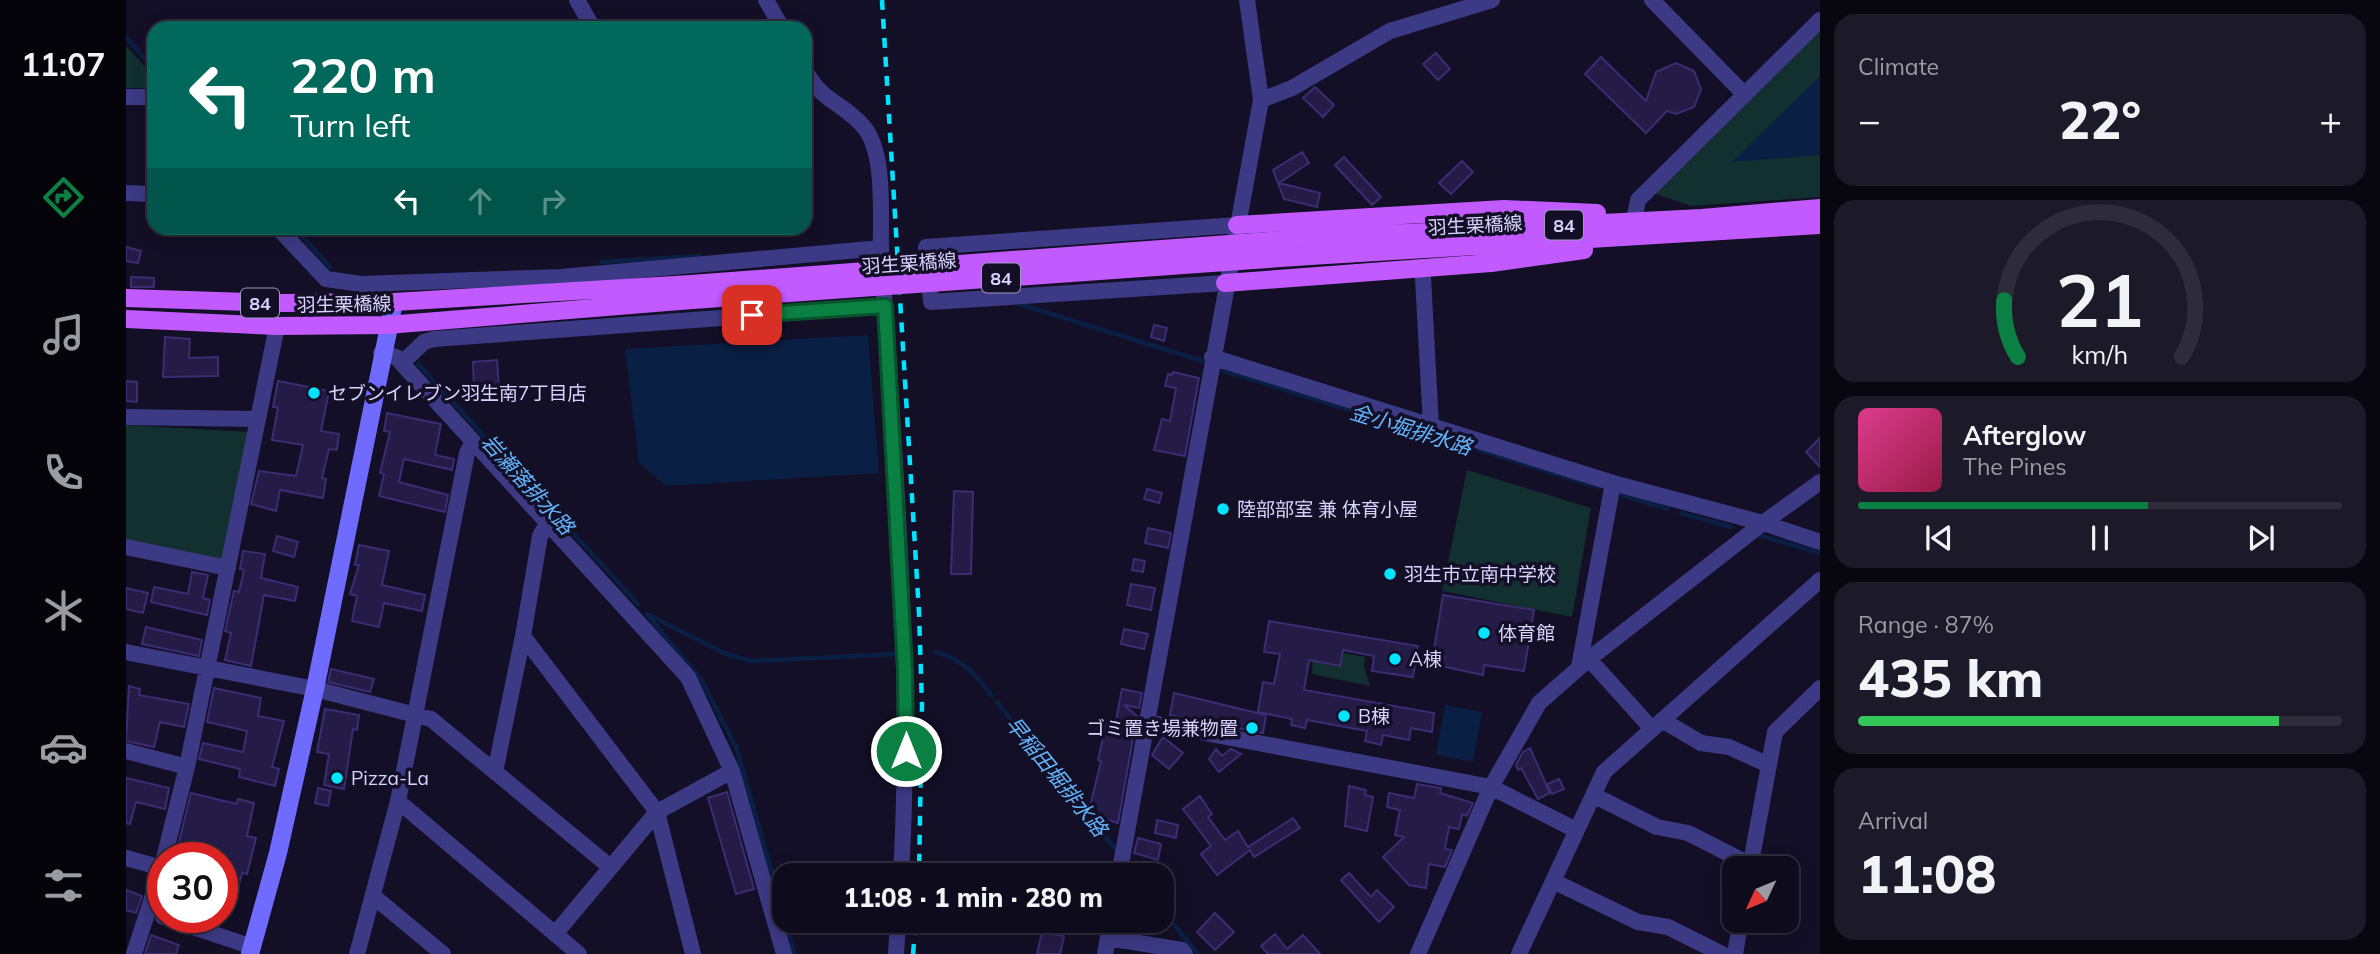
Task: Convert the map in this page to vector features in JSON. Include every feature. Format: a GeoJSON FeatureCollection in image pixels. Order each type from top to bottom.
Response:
{"type":"FeatureCollection","features":[{"type":"Feature","properties":{"kind":"main road","name":"羽生栗橋線"},"geometry":{"type":"LineString","coordinates":[[126,298],[283,303],[394,302],[691,292],[1310,256],[1705,225],[1820,208]]}},
{"type":"Feature","properties":{"kind":"main road"},"geometry":{"type":"LineString","coordinates":[[1237,225],[1504,209],[1635,215],[1705,225]]}},
{"type":"Feature","properties":{"kind":"main road"},"geometry":{"type":"LineString","coordinates":[[1226,283],[1491,263],[1705,225]]}},
{"type":"Feature","properties":{"kind":"main road","name":"羽生栗橋線"},"geometry":{"type":"LineString","coordinates":[[126,319],[277,326],[387,325],[691,292],[1308,238],[1705,225],[1820,225]]}},
{"type":"Feature","properties":{"kind":"street"},"geometry":{"type":"LineString","coordinates":[[577,0],[589,21]]}},
{"type":"Feature","properties":{"kind":"street"},"geometry":{"type":"LineString","coordinates":[[766,0],[778,21]]}},
{"type":"Feature","properties":{"kind":"street"},"geometry":{"type":"LineString","coordinates":[[1121,863],[1261,100],[1247,0]]}},
{"type":"Feature","properties":{"kind":"street"},"geometry":{"type":"LineString","coordinates":[[1261,100],[1292,88],[1390,31],[1492,0]]}},
{"type":"Feature","properties":{"kind":"street"},"geometry":{"type":"LineString","coordinates":[[1652,0],[1745,95]]}},
{"type":"Feature","properties":{"kind":"street"},"geometry":{"type":"LineString","coordinates":[[1635,215],[1638,200],[1820,20]]}},
{"type":"Feature","properties":{"kind":"street"},"geometry":{"type":"LineString","coordinates":[[812,82],[817,91],[855,118],[871,138],[877,160],[905,670],[906,779],[902,863]]}},
{"type":"Feature","properties":{"kind":"street"},"geometry":{"type":"LineString","coordinates":[[126,97],[147,97]]}},
{"type":"Feature","properties":{"kind":"street"},"geometry":{"type":"LineString","coordinates":[[126,193],[147,194]]}},
{"type":"Feature","properties":{"kind":"street"},"geometry":{"type":"LineString","coordinates":[[1226,283],[930,302],[926,247],[1237,225]]}},
{"type":"Feature","properties":{"kind":"street"},"geometry":{"type":"LineString","coordinates":[[285,235],[326,279],[361,284],[561,277],[881,248]]}},
{"type":"Feature","properties":{"kind":"street"},"geometry":{"type":"LineString","coordinates":[[1423,278],[1431,426]]}},
{"type":"Feature","properties":{"kind":"street"},"geometry":{"type":"LineString","coordinates":[[251,950],[278,853],[315,690],[387,325],[399,284]]}},
{"type":"Feature","properties":{"kind":"street"},"geometry":{"type":"LineString","coordinates":[[402,363],[424,342],[434,339],[885,306]]}},
{"type":"Feature","properties":{"kind":"street"},"geometry":{"type":"LineString","coordinates":[[168,842],[187,767],[277,326]]}},
{"type":"Feature","properties":{"kind":"street"},"geometry":{"type":"LineString","coordinates":[[381,354],[396,357],[402,363],[682,669],[732,771],[784,954]]}},
{"type":"Feature","properties":{"kind":"street"},"geometry":{"type":"LineString","coordinates":[[1212,358],[1613,483],[1763,523],[1820,542]]}},
{"type":"Feature","properties":{"kind":"street"},"geometry":{"type":"LineString","coordinates":[[126,417],[258,419]]}},
{"type":"Feature","properties":{"kind":"street"},"geometry":{"type":"LineString","coordinates":[[357,954],[398,802],[467,453],[473,442]]}},
{"type":"Feature","properties":{"kind":"street"},"geometry":{"type":"LineString","coordinates":[[1418,954],[1491,787],[1539,704],[1584,663],[1763,523],[1820,482]]}},
{"type":"Feature","properties":{"kind":"street"},"geometry":{"type":"LineString","coordinates":[[1584,663],[1613,483]]}},
{"type":"Feature","properties":{"kind":"street"},"geometry":{"type":"LineString","coordinates":[[495,772],[540,537],[548,522]]}},
{"type":"Feature","properties":{"kind":"street"},"geometry":{"type":"LineString","coordinates":[[126,547],[228,568]]}},
{"type":"Feature","properties":{"kind":"street"},"geometry":{"type":"LineString","coordinates":[[1519,954],[1604,772],[1820,580]]}},
{"type":"Feature","properties":{"kind":"street"},"geometry":{"type":"LineString","coordinates":[[523,636],[657,812],[694,954]]}},
{"type":"Feature","properties":{"kind":"street"},"geometry":{"type":"LineString","coordinates":[[126,652],[315,690],[416,713],[431,719],[608,866]]}},
{"type":"Feature","properties":{"kind":"street"},"geometry":{"type":"LineString","coordinates":[[1584,663],[1657,724],[1701,743],[1729,747],[1769,765]]}},
{"type":"Feature","properties":{"kind":"street"},"geometry":{"type":"LineString","coordinates":[[1753,856],[1775,733],[1820,688]]}},
{"type":"Feature","properties":{"kind":"street"},"geometry":{"type":"LineString","coordinates":[[1147,722],[1491,787],[1576,830]]}},
{"type":"Feature","properties":{"kind":"street"},"geometry":{"type":"LineString","coordinates":[[126,751],[187,767]]}},
{"type":"Feature","properties":{"kind":"street"},"geometry":{"type":"LineString","coordinates":[[555,934],[608,866],[657,812],[732,771]]}},
{"type":"Feature","properties":{"kind":"street"},"geometry":{"type":"LineString","coordinates":[[1593,795],[1657,827],[1688,833],[1732,856]]}},
{"type":"Feature","properties":{"kind":"street"},"geometry":{"type":"LineString","coordinates":[[398,802],[579,954]]}},
{"type":"Feature","properties":{"kind":"street"},"geometry":{"type":"LineString","coordinates":[[126,858],[147,861]]}},
{"type":"Feature","properties":{"kind":"street"},"geometry":{"type":"LineString","coordinates":[[1553,881],[1638,922],[1668,927],[1721,954]]}},
{"type":"Feature","properties":{"kind":"street"},"geometry":{"type":"LineString","coordinates":[[373,896],[443,954]]}},
{"type":"Feature","properties":{"kind":"street"},"geometry":{"type":"LineString","coordinates":[[134,954],[147,933]]}},
{"type":"Feature","properties":{"kind":"street"},"geometry":{"type":"LineString","coordinates":[[206,933],[251,950],[270,954]]}},
{"type":"Feature","properties":{"kind":"street"},"geometry":{"type":"LineString","coordinates":[[896,954],[897,933]]}},
{"type":"Feature","properties":{"kind":"street"},"geometry":{"type":"LineString","coordinates":[[1735,954],[1739,933]]}},
{"type":"Feature","properties":{"kind":"street"},"geometry":{"type":"LineString","coordinates":[[1106,946],[1182,950],[1185,954]]}},
{"type":"Feature","properties":{"kind":"green space"},"geometry":{"type":"Polygon","coordinates":[[[1820,29],[1820,197],[1691,206],[1653,193],[1820,29]]]}},
{"type":"Feature","properties":{"kind":"green space"},"geometry":{"type":"Polygon","coordinates":[[[126,46],[147,68],[147,88],[126,88],[126,46]]]}},
{"type":"Feature","properties":{"kind":"green space"},"geometry":{"type":"Polygon","coordinates":[[[126,425],[251,432],[224,562],[126,542],[126,425]]]}},
{"type":"Feature","properties":{"kind":"green space"},"geometry":{"type":"Polygon","coordinates":[[[1467,470],[1591,508],[1572,617],[1442,591],[1467,470]]]}},
{"type":"Feature","properties":{"kind":"green space"},"geometry":{"type":"Polygon","coordinates":[[[1344,653],[1365,657],[1364,666],[1370,686],[1312,674],[1313,654],[1325,657],[1326,665],[1340,667],[1344,653]]]}},
{"type":"Feature","properties":{"kind":"water"},"geometry":{"type":"Polygon","coordinates":[[[1820,76],[1820,155],[1732,162],[1820,76]]]}},
{"type":"Feature","properties":{"kind":"water"},"geometry":{"type":"Polygon","coordinates":[[[868,335],[879,473],[666,486],[639,463],[625,349],[868,335]]]}},
{"type":"Feature","properties":{"kind":"water"},"geometry":{"type":"Polygon","coordinates":[[[1445,705],[1482,712],[1473,762],[1436,755],[1445,705]]]}},
{"type":"Feature","properties":{"kind":"building"},"geometry":{"type":"Polygon","coordinates":[[[1436,53],[1450,69],[1438,80],[1423,64],[1436,53]]]}},
{"type":"Feature","properties":{"kind":"building"},"geometry":{"type":"Polygon","coordinates":[[[1601,57],[1646,101],[1656,72],[1676,63],[1694,71],[1701,89],[1694,107],[1676,114],[1667,111],[1646,133],[1585,74],[1601,57]]]}},
{"type":"Feature","properties":{"kind":"building"},"geometry":{"type":"Polygon","coordinates":[[[1315,87],[1334,105],[1323,117],[1303,98],[1315,87]]]}},
{"type":"Feature","properties":{"kind":"building"},"geometry":{"type":"Polygon","coordinates":[[[1302,152],[1309,163],[1279,183],[1320,193],[1317,207],[1284,199],[1273,170],[1302,152]]]}},
{"type":"Feature","properties":{"kind":"building"},"geometry":{"type":"Polygon","coordinates":[[[1344,157],[1381,197],[1372,205],[1335,165],[1344,157]]]}},
{"type":"Feature","properties":{"kind":"building"},"geometry":{"type":"Polygon","coordinates":[[[1462,161],[1473,172],[1451,194],[1439,183],[1462,161]]]}},
{"type":"Feature","properties":{"kind":"building"},"geometry":{"type":"Polygon","coordinates":[[[126,247],[141,251],[138,263],[126,261],[126,247]]]}},
{"type":"Feature","properties":{"kind":"building"},"geometry":{"type":"Polygon","coordinates":[[[131,277],[154,278],[154,287],[131,287],[131,277]]]}},
{"type":"Feature","properties":{"kind":"building"},"geometry":{"type":"Polygon","coordinates":[[[1154,325],[1167,328],[1164,341],[1151,337],[1154,325]]]}},
{"type":"Feature","properties":{"kind":"building"},"geometry":{"type":"Polygon","coordinates":[[[165,337],[190,339],[189,358],[218,357],[218,376],[163,377],[165,337]]]}},
{"type":"Feature","properties":{"kind":"building"},"geometry":{"type":"Polygon","coordinates":[[[497,360],[499,388],[474,389],[473,362],[497,360]]]}},
{"type":"Feature","properties":{"kind":"building"},"geometry":{"type":"Polygon","coordinates":[[[1173,372],[1199,378],[1185,456],[1154,450],[1162,419],[1170,421],[1176,388],[1165,386],[1168,374],[1172,375],[1173,372]]]}},
{"type":"Feature","properties":{"kind":"building"},"geometry":{"type":"Polygon","coordinates":[[[126,381],[137,382],[137,402],[126,401],[126,381]]]}},
{"type":"Feature","properties":{"kind":"building"},"geometry":{"type":"Polygon","coordinates":[[[278,381],[329,391],[321,431],[339,434],[337,450],[329,449],[322,478],[326,479],[323,498],[280,490],[276,511],[251,504],[259,471],[296,476],[303,445],[272,440],[278,408],[273,407],[278,381]]]}},
{"type":"Feature","properties":{"kind":"building"},"geometry":{"type":"Polygon","coordinates":[[[387,413],[441,424],[435,455],[454,459],[452,470],[404,459],[399,482],[448,495],[445,512],[379,496],[384,474],[380,473],[390,432],[384,431],[387,413]]]}},
{"type":"Feature","properties":{"kind":"building"},"geometry":{"type":"Polygon","coordinates":[[[1820,438],[1820,467],[1806,452],[1820,438]]]}},
{"type":"Feature","properties":{"kind":"building"},"geometry":{"type":"Polygon","coordinates":[[[1147,489],[1162,493],[1159,503],[1144,499],[1147,489]]]}},
{"type":"Feature","properties":{"kind":"building"},"geometry":{"type":"Polygon","coordinates":[[[954,491],[973,492],[971,574],[951,574],[954,491]]]}},
{"type":"Feature","properties":{"kind":"building"},"geometry":{"type":"Polygon","coordinates":[[[1148,528],[1171,533],[1168,548],[1145,543],[1148,528]]]}},
{"type":"Feature","properties":{"kind":"building"},"geometry":{"type":"Polygon","coordinates":[[[277,536],[298,542],[294,557],[273,551],[277,536]]]}},
{"type":"Feature","properties":{"kind":"building"},"geometry":{"type":"Polygon","coordinates":[[[359,545],[389,551],[382,585],[425,595],[422,611],[384,603],[379,627],[352,621],[357,596],[350,594],[359,565],[355,565],[359,545]]]}},
{"type":"Feature","properties":{"kind":"building"},"geometry":{"type":"Polygon","coordinates":[[[243,551],[265,554],[261,578],[298,587],[295,601],[264,595],[251,666],[225,660],[231,633],[225,631],[234,591],[239,592],[244,570],[240,569],[243,551]]]}},
{"type":"Feature","properties":{"kind":"building"},"geometry":{"type":"Polygon","coordinates":[[[1134,559],[1145,561],[1143,572],[1132,570],[1134,559]]]}},
{"type":"Feature","properties":{"kind":"building"},"geometry":{"type":"Polygon","coordinates":[[[192,572],[208,575],[203,598],[210,600],[207,615],[151,602],[154,587],[188,594],[192,572]]]}},
{"type":"Feature","properties":{"kind":"building"},"geometry":{"type":"Polygon","coordinates":[[[1131,584],[1155,588],[1151,610],[1127,605],[1131,584]]]}},
{"type":"Feature","properties":{"kind":"building"},"geometry":{"type":"Polygon","coordinates":[[[126,588],[148,593],[143,613],[126,609],[126,588]]]}},
{"type":"Feature","properties":{"kind":"building","name":"体育館"},"geometry":{"type":"Polygon","coordinates":[[[1443,595],[1534,610],[1524,671],[1484,665],[1483,675],[1441,666],[1444,658],[1433,656],[1443,595]]]}},
{"type":"Feature","properties":{"kind":"building"},"geometry":{"type":"Polygon","coordinates":[[[1269,621],[1418,646],[1413,677],[1372,671],[1374,656],[1343,650],[1340,666],[1309,660],[1304,690],[1434,713],[1432,732],[1411,728],[1409,740],[1383,735],[1381,745],[1365,741],[1367,731],[1307,720],[1305,728],[1291,725],[1292,719],[1258,712],[1263,682],[1274,684],[1280,654],[1264,652],[1269,621]]]}},
{"type":"Feature","properties":{"kind":"building"},"geometry":{"type":"Polygon","coordinates":[[[146,627],[202,640],[199,656],[142,644],[146,627]]]}},
{"type":"Feature","properties":{"kind":"building"},"geometry":{"type":"Polygon","coordinates":[[[1124,629],[1148,634],[1144,649],[1121,644],[1124,629]]]}},
{"type":"Feature","properties":{"kind":"building"},"geometry":{"type":"Polygon","coordinates":[[[331,669],[374,679],[370,692],[328,682],[331,669]]]}},
{"type":"Feature","properties":{"kind":"building"},"geometry":{"type":"Polygon","coordinates":[[[129,686],[140,689],[139,695],[189,704],[184,727],[160,722],[154,747],[126,741],[129,686]]]}},
{"type":"Feature","properties":{"kind":"building"},"geometry":{"type":"Polygon","coordinates":[[[214,688],[261,698],[258,716],[284,721],[272,767],[279,769],[275,786],[239,777],[240,769],[199,759],[203,743],[243,752],[247,731],[207,722],[214,688]]]}},
{"type":"Feature","properties":{"kind":"building"},"geometry":{"type":"Polygon","coordinates":[[[1122,689],[1142,693],[1139,708],[1124,705],[1137,716],[1118,823],[1100,818],[1100,814],[1089,811],[1101,761],[1098,760],[1106,724],[1115,725],[1122,689]]]}},
{"type":"Feature","properties":{"kind":"building"},"geometry":{"type":"Polygon","coordinates":[[[1174,693],[1266,715],[1263,733],[1170,715],[1174,693]]]}},
{"type":"Feature","properties":{"kind":"building"},"geometry":{"type":"Polygon","coordinates":[[[325,709],[359,715],[357,730],[353,729],[344,789],[324,785],[329,754],[317,752],[325,709]]]}},
{"type":"Feature","properties":{"kind":"building"},"geometry":{"type":"Polygon","coordinates":[[[1163,737],[1183,753],[1169,769],[1152,755],[1163,737]]]}},
{"type":"Feature","properties":{"kind":"building"},"geometry":{"type":"Polygon","coordinates":[[[1530,748],[1550,793],[1538,799],[1521,768],[1518,770],[1516,765],[1523,752],[1530,748]]]}},
{"type":"Feature","properties":{"kind":"building"},"geometry":{"type":"Polygon","coordinates":[[[1216,749],[1222,756],[1231,749],[1241,754],[1219,772],[1209,759],[1216,749]]]}},
{"type":"Feature","properties":{"kind":"building"},"geometry":{"type":"Polygon","coordinates":[[[126,778],[169,788],[165,809],[136,802],[130,824],[126,823],[126,778]]]}},
{"type":"Feature","properties":{"kind":"building"},"geometry":{"type":"Polygon","coordinates":[[[1559,779],[1564,789],[1552,794],[1547,784],[1559,779]]]}},
{"type":"Feature","properties":{"kind":"building"},"geometry":{"type":"Polygon","coordinates":[[[1417,784],[1441,788],[1440,793],[1473,803],[1467,816],[1462,814],[1459,829],[1449,827],[1445,849],[1452,850],[1445,867],[1429,864],[1426,888],[1409,885],[1383,857],[1404,837],[1395,835],[1400,810],[1387,807],[1389,793],[1414,798],[1417,784]]]}},
{"type":"Feature","properties":{"kind":"building"},"geometry":{"type":"Polygon","coordinates":[[[1349,786],[1366,790],[1365,795],[1373,797],[1367,831],[1345,826],[1349,786]]]}},
{"type":"Feature","properties":{"kind":"building"},"geometry":{"type":"Polygon","coordinates":[[[318,788],[331,791],[328,806],[315,803],[318,788]]]}},
{"type":"Feature","properties":{"kind":"building"},"geometry":{"type":"Polygon","coordinates":[[[727,792],[754,889],[736,894],[708,798],[727,792]]]}},
{"type":"Feature","properties":{"kind":"building"},"geometry":{"type":"Polygon","coordinates":[[[191,793],[237,804],[238,799],[254,803],[247,836],[256,838],[247,874],[242,873],[238,889],[238,842],[179,842],[191,793]]]}},
{"type":"Feature","properties":{"kind":"building"},"geometry":{"type":"Polygon","coordinates":[[[1200,796],[1212,814],[1208,817],[1225,840],[1238,831],[1248,847],[1293,818],[1300,828],[1254,857],[1250,850],[1217,875],[1201,854],[1211,846],[1183,809],[1200,796]]]}},
{"type":"Feature","properties":{"kind":"building"},"geometry":{"type":"Polygon","coordinates":[[[1157,820],[1178,825],[1176,838],[1155,833],[1157,820]]]}},
{"type":"Feature","properties":{"kind":"building"},"geometry":{"type":"Polygon","coordinates":[[[1138,838],[1161,844],[1158,860],[1134,853],[1138,838]]]}},
{"type":"Feature","properties":{"kind":"building"},"geometry":{"type":"Polygon","coordinates":[[[1349,873],[1371,897],[1377,890],[1394,907],[1379,922],[1341,880],[1349,873]]]}},
{"type":"Feature","properties":{"kind":"building"},"geometry":{"type":"Polygon","coordinates":[[[126,890],[142,896],[136,913],[126,910],[126,890]]]}},
{"type":"Feature","properties":{"kind":"building"},"geometry":{"type":"Polygon","coordinates":[[[1215,913],[1234,932],[1215,950],[1197,932],[1215,913]]]}},
{"type":"Feature","properties":{"kind":"building"},"geometry":{"type":"Polygon","coordinates":[[[1042,933],[1064,936],[1060,954],[1037,954],[1042,933]]]}},
{"type":"Feature","properties":{"kind":"building"},"geometry":{"type":"Polygon","coordinates":[[[1275,934],[1287,949],[1303,935],[1320,954],[1268,954],[1261,946],[1275,934]]]}},
{"type":"Feature","properties":{"kind":"building"},"geometry":{"type":"Polygon","coordinates":[[[151,935],[179,945],[176,954],[145,954],[151,935]]]}},
{"type":"Feature","properties":{"kind":"waterway","name":"岩瀬落排水路"},"geometry":{"type":"LineString","coordinates":[[126,37],[147,61]]}},
{"type":"Feature","properties":{"kind":"waterway","name":"岩瀬落排水路"},"geometry":{"type":"LineString","coordinates":[[301,235],[330,267]]}},
{"type":"Feature","properties":{"kind":"waterway","name":"金小堀排水路"},"geometry":{"type":"LineString","coordinates":[[601,262],[701,256]]}},
{"type":"Feature","properties":{"kind":"waterway","name":"金小堀排水路"},"geometry":{"type":"LineString","coordinates":[[1019,304],[1206,362]]}},
{"type":"Feature","properties":{"kind":"waterway","name":"岩瀬落排水路"},"geometry":{"type":"LineString","coordinates":[[418,364],[638,604]]}},
{"type":"Feature","properties":{"kind":"waterway","name":"金小堀排水路"},"geometry":{"type":"LineString","coordinates":[[1224,371],[1598,487]]}},
{"type":"Feature","properties":{"kind":"waterway","name":"金小堀排水路"},"geometry":{"type":"LineString","coordinates":[[1622,495],[1668,509]]}},
{"type":"Feature","properties":{"kind":"waterway","name":"金小堀排水路"},"geometry":{"type":"LineString","coordinates":[[1681,513],[1731,527]]}},
{"type":"Feature","properties":{"kind":"waterway","name":"金小堀排水路"},"geometry":{"type":"LineString","coordinates":[[1761,536],[1820,553]]}},
{"type":"Feature","properties":{"kind":"waterway","name":"岩瀬落排水路"},"geometry":{"type":"LineString","coordinates":[[647,614],[702,681],[736,747],[772,873]]}},
{"type":"Feature","properties":{"kind":"waterway","name":"早稲田堀排水路"},"geometry":{"type":"LineString","coordinates":[[649,615],[724,653],[751,661],[897,654]]}},
{"type":"Feature","properties":{"kind":"waterway","name":"早稲田堀排水路"},"geometry":{"type":"LineString","coordinates":[[936,652],[954,659],[968,669],[992,696]]}},
{"type":"Feature","properties":{"kind":"waterway","name":"早稲田堀排水路"},"geometry":{"type":"LineString","coordinates":[[997,702],[1116,850]]}},
{"type":"Feature","properties":{"kind":"waterway","name":"早稲田堀排水路"},"geometry":{"type":"LineString","coordinates":[[1174,925],[1198,954]]}},
{"type":"Feature","properties":{"kind":"waterway","name":"岩瀬落排水路"},"geometry":{"type":"LineString","coordinates":[[789,933],[794,953]]}},
{"type":"Feature","properties":{"kind":"railway"},"geometry":{"type":"LineString","coordinates":[[882,0],[919,613],[922,705],[919,863]]}},
{"type":"Feature","properties":{"kind":"railway"},"geometry":{"type":"LineString","coordinates":[[913,954],[915,933]]}},
{"type":"Feature","properties":{"kind":"place","name":"セブンイレブン羽生南7丁目店"},"geometry":{"type":"Point","coordinates":[314,393]}},
{"type":"Feature","properties":{"kind":"place","name":"陸部部室 兼 体育小屋"},"geometry":{"type":"Point","coordinates":[1223,509]}},
{"type":"Feature","properties":{"kind":"place","name":"羽生市立南中学校"},"geometry":{"type":"Point","coordinates":[1390,574]}},
{"type":"Feature","properties":{"kind":"place","name":"体育館"},"geometry":{"type":"Point","coordinates":[1484,633]}},
{"type":"Feature","properties":{"kind":"place","name":"A棟"},"geometry":{"type":"Point","coordinates":[1395,659]}},
{"type":"Feature","properties":{"kind":"place","name":"B棟"},"geometry":{"type":"Point","coordinates":[1344,716]}},
{"type":"Feature","properties":{"kind":"place","name":"ゴミ置き場兼物置"},"geometry":{"type":"Point","coordinates":[1252,728]}},
{"type":"Feature","properties":{"kind":"place","name":"Pizza-La"},"geometry":{"type":"Point","coordinates":[337,778]}},
{"type":"Feature","properties":{"kind":"route"},"geometry":{"type":"LineString","coordinates":[[752,315],[885,306],[905,670],[906,751]]}}]}
